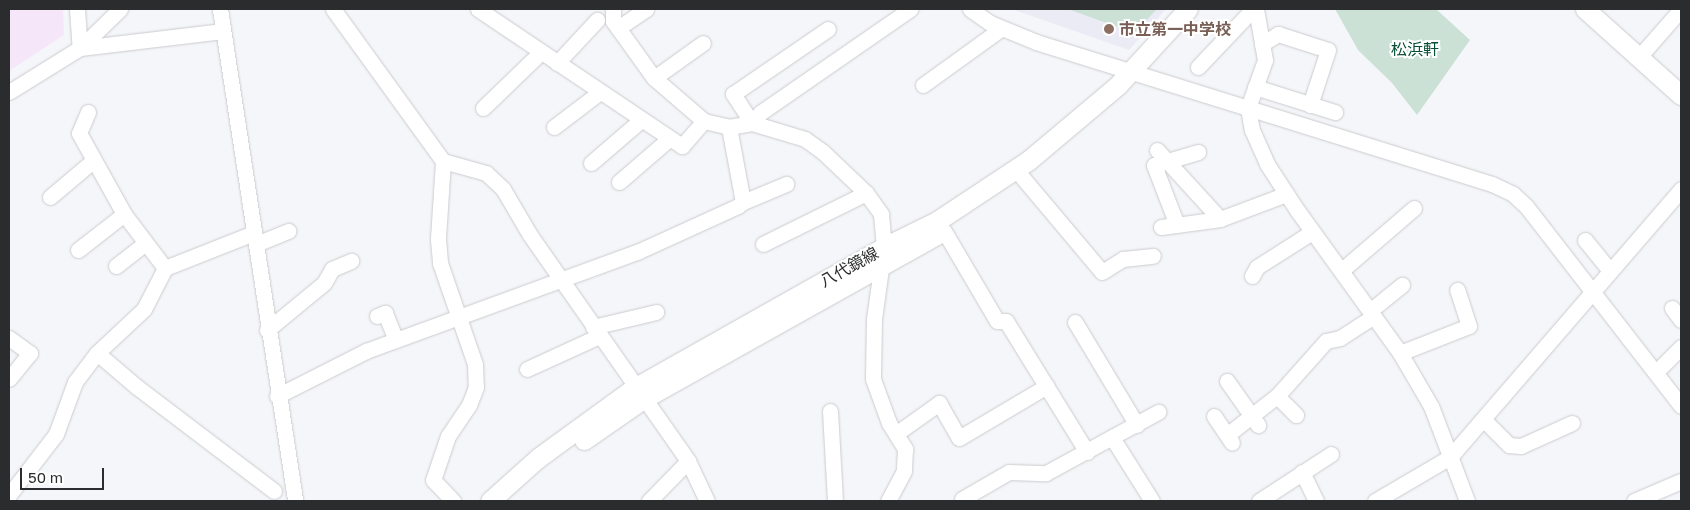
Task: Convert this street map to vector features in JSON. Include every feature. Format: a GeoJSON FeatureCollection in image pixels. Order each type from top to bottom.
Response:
{"type":"FeatureCollection","features":[{"type":"Feature","properties":{"kind":"main road","name":"八代鏡線"},"geometry":{"type":"LineString","coordinates":[[490,501],[538,458],[639,393],[883,255],[1029,160],[1135,74],[1188,9]]}},
{"type":"Feature","properties":{"kind":"main road","name":"八代鏡線"},"geometry":{"type":"LineString","coordinates":[[883,255],[944,231],[1022,178],[1135,74],[1202,9]]}},
{"type":"Feature","properties":{"kind":"main road"},"geometry":{"type":"LineString","coordinates":[[1585,9],[1681,83]]}},
{"type":"Feature","properties":{"kind":"main road"},"geometry":{"type":"LineString","coordinates":[[1599,9],[1681,95]]}},
{"type":"Feature","properties":{"kind":"main road","name":"八代鏡線"},"geometry":{"type":"LineString","coordinates":[[506,501],[547,465],[639,393]]}},
{"type":"Feature","properties":{"kind":"street"},"geometry":{"type":"LineString","coordinates":[[77,9],[80,48]]}},
{"type":"Feature","properties":{"kind":"street"},"geometry":{"type":"LineString","coordinates":[[9,92],[80,48],[120,9]]}},
{"type":"Feature","properties":{"kind":"street"},"geometry":{"type":"LineString","coordinates":[[220,9],[277,396],[295,501]]}},
{"type":"Feature","properties":{"kind":"street"},"geometry":{"type":"LineString","coordinates":[[333,9],[443,161],[486,173],[503,189],[596,331],[688,461],[707,501]]}},
{"type":"Feature","properties":{"kind":"street"},"geometry":{"type":"LineString","coordinates":[[478,9],[682,146],[704,120]]}},
{"type":"Feature","properties":{"kind":"street"},"geometry":{"type":"LineString","coordinates":[[613,9],[613,21],[654,78],[704,120],[729,127],[752,123],[805,139],[823,152],[866,193],[881,214],[883,255],[875,310],[872,366],[889,422],[905,449],[904,471],[891,499]]}},
{"type":"Feature","properties":{"kind":"street"},"geometry":{"type":"LineString","coordinates":[[618,28],[646,9]]}},
{"type":"Feature","properties":{"kind":"street"},"geometry":{"type":"LineString","coordinates":[[752,123],[760,113],[910,9]]}},
{"type":"Feature","properties":{"kind":"street"},"geometry":{"type":"LineString","coordinates":[[970,9],[1002,28],[1135,74],[1492,184],[1513,194],[1526,206],[1681,406]]}},
{"type":"Feature","properties":{"kind":"street"},"geometry":{"type":"LineString","coordinates":[[1254,9],[1265,60],[1248,108],[1252,130],[1267,164],[1286,194],[1400,353],[1431,406],[1467,501]]}},
{"type":"Feature","properties":{"kind":"street"},"geometry":{"type":"LineString","coordinates":[[1198,67],[1254,9]]}},
{"type":"Feature","properties":{"kind":"street"},"geometry":{"type":"LineString","coordinates":[[1641,54],[1681,9]]}},
{"type":"Feature","properties":{"kind":"street"},"geometry":{"type":"LineString","coordinates":[[557,63],[597,20]]}},
{"type":"Feature","properties":{"kind":"street"},"geometry":{"type":"LineString","coordinates":[[923,85],[1002,28]]}},
{"type":"Feature","properties":{"kind":"street"},"geometry":{"type":"LineString","coordinates":[[752,123],[733,94],[828,29]]}},
{"type":"Feature","properties":{"kind":"street"},"geometry":{"type":"LineString","coordinates":[[80,48],[223,31]]}},
{"type":"Feature","properties":{"kind":"street"},"geometry":{"type":"LineString","coordinates":[[1262,44],[1278,34],[1328,50],[1310,105]]}},
{"type":"Feature","properties":{"kind":"street"},"geometry":{"type":"LineString","coordinates":[[654,78],[703,44]]}},
{"type":"Feature","properties":{"kind":"street"},"geometry":{"type":"LineString","coordinates":[[483,108],[541,52]]}},
{"type":"Feature","properties":{"kind":"street"},"geometry":{"type":"LineString","coordinates":[[1255,87],[1336,112]]}},
{"type":"Feature","properties":{"kind":"street"},"geometry":{"type":"LineString","coordinates":[[554,127],[600,92]]}},
{"type":"Feature","properties":{"kind":"street"},"geometry":{"type":"LineString","coordinates":[[88,112],[79,133],[124,214],[144,244],[166,268]]}},
{"type":"Feature","properties":{"kind":"street"},"geometry":{"type":"LineString","coordinates":[[591,163],[641,120]]}},
{"type":"Feature","properties":{"kind":"street"},"geometry":{"type":"LineString","coordinates":[[729,127],[743,202]]}},
{"type":"Feature","properties":{"kind":"street"},"geometry":{"type":"LineString","coordinates":[[619,182],[670,138]]}},
{"type":"Feature","properties":{"kind":"street"},"geometry":{"type":"LineString","coordinates":[[1177,225],[1154,165],[1162,155],[1198,152]]}},
{"type":"Feature","properties":{"kind":"street"},"geometry":{"type":"LineString","coordinates":[[1162,155],[1220,219]]}},
{"type":"Feature","properties":{"kind":"street"},"geometry":{"type":"LineString","coordinates":[[50,197],[94,160]]}},
{"type":"Feature","properties":{"kind":"street"},"geometry":{"type":"LineString","coordinates":[[443,161],[438,239],[440,263],[475,364],[476,387],[469,405],[448,436],[434,480],[453,501]]}},
{"type":"Feature","properties":{"kind":"street"},"geometry":{"type":"LineString","coordinates":[[1022,178],[1102,272],[1123,259],[1153,256]]}},
{"type":"Feature","properties":{"kind":"street"},"geometry":{"type":"LineString","coordinates":[[277,396],[396,340],[561,278],[637,252],[786,184]]}},
{"type":"Feature","properties":{"kind":"street"},"geometry":{"type":"LineString","coordinates":[[1376,501],[1450,457],[1681,189]]}},
{"type":"Feature","properties":{"kind":"street"},"geometry":{"type":"LineString","coordinates":[[763,244],[866,193]]}},
{"type":"Feature","properties":{"kind":"street"},"geometry":{"type":"LineString","coordinates":[[1161,227],[1220,219],[1286,194]]}},
{"type":"Feature","properties":{"kind":"street"},"geometry":{"type":"LineString","coordinates":[[1342,270],[1414,208]]}},
{"type":"Feature","properties":{"kind":"street"},"geometry":{"type":"LineString","coordinates":[[78,250],[124,214]]}},
{"type":"Feature","properties":{"kind":"street"},"geometry":{"type":"LineString","coordinates":[[9,495],[13,477],[56,434],[75,382],[98,353],[144,309],[166,268],[255,238],[288,231]]}},
{"type":"Feature","properties":{"kind":"street"},"geometry":{"type":"LineString","coordinates":[[944,231],[996,322],[1006,321],[1087,452]]}},
{"type":"Feature","properties":{"kind":"street"},"geometry":{"type":"LineString","coordinates":[[1252,276],[1257,267],[1312,232]]}},
{"type":"Feature","properties":{"kind":"street"},"geometry":{"type":"LineString","coordinates":[[1585,240],[1610,271]]}},
{"type":"Feature","properties":{"kind":"street"},"geometry":{"type":"LineString","coordinates":[[116,266],[144,244]]}},
{"type":"Feature","properties":{"kind":"street"},"geometry":{"type":"LineString","coordinates":[[268,330],[324,283],[332,269],[351,261]]}},
{"type":"Feature","properties":{"kind":"street"},"geometry":{"type":"LineString","coordinates":[[1214,416],[1229,439],[1254,421],[1326,341],[1340,338],[1372,313],[1402,285]]}},
{"type":"Feature","properties":{"kind":"street"},"geometry":{"type":"LineString","coordinates":[[1400,353],[1470,326],[1457,290]]}},
{"type":"Feature","properties":{"kind":"street"},"geometry":{"type":"LineString","coordinates":[[1672,308],[1681,320]]}},
{"type":"Feature","properties":{"kind":"street"},"geometry":{"type":"LineString","coordinates":[[527,369],[596,331],[657,313]]}},
{"type":"Feature","properties":{"kind":"street"},"geometry":{"type":"LineString","coordinates":[[377,316],[385,314],[396,340]]}},
{"type":"Feature","properties":{"kind":"street"},"geometry":{"type":"LineString","coordinates":[[1075,322],[1137,425]]}},
{"type":"Feature","properties":{"kind":"street"},"geometry":{"type":"LineString","coordinates":[[9,338],[30,353],[9,380]]}},
{"type":"Feature","properties":{"kind":"street"},"geometry":{"type":"LineString","coordinates":[[1656,372],[1681,347]]}},
{"type":"Feature","properties":{"kind":"street"},"geometry":{"type":"LineString","coordinates":[[98,353],[270,496],[293,485]]}},
{"type":"Feature","properties":{"kind":"street"},"geometry":{"type":"LineString","coordinates":[[1227,382],[1254,421]]}},
{"type":"Feature","properties":{"kind":"street"},"geometry":{"type":"LineString","coordinates":[[896,432],[939,403],[959,438],[1047,386]]}},
{"type":"Feature","properties":{"kind":"street"},"geometry":{"type":"LineString","coordinates":[[1277,396],[1296,415]]}},
{"type":"Feature","properties":{"kind":"street"},"geometry":{"type":"LineString","coordinates":[[830,411],[836,501]]}},
{"type":"Feature","properties":{"kind":"street"},"geometry":{"type":"LineString","coordinates":[[962,499],[1009,472],[1046,474],[1113,439],[1158,412]]}},
{"type":"Feature","properties":{"kind":"street"},"geometry":{"type":"LineString","coordinates":[[1483,419],[1509,445],[1521,446],[1572,423]]}},
{"type":"Feature","properties":{"kind":"street"},"geometry":{"type":"LineString","coordinates":[[1113,439],[1152,501]]}},
{"type":"Feature","properties":{"kind":"street"},"geometry":{"type":"LineString","coordinates":[[1259,501],[1330,454]]}},
{"type":"Feature","properties":{"kind":"street"},"geometry":{"type":"LineString","coordinates":[[649,501],[688,461]]}},
{"type":"Feature","properties":{"kind":"street"},"geometry":{"type":"LineString","coordinates":[[1302,472],[1316,501]]}},
{"type":"Feature","properties":{"kind":"street"},"geometry":{"type":"LineString","coordinates":[[1634,501],[1681,481]]}},
{"type":"Feature","properties":{"kind":"shaded area"},"geometry":{"type":"Polygon","coordinates":[[[9,9],[63,9],[64,35],[9,71],[9,9]]]}},
{"type":"Feature","properties":{"kind":"shaded area","name":"市立第一中学校"},"geometry":{"type":"Polygon","coordinates":[[[1012,9],[1166,9],[1129,50],[1012,9]]]}},
{"type":"Feature","properties":{"kind":"green space"},"geometry":{"type":"Polygon","coordinates":[[[1068,9],[1157,9],[1134,33],[1068,9]]]}},
{"type":"Feature","properties":{"kind":"green space","name":"松浜軒"},"geometry":{"type":"Polygon","coordinates":[[[1335,9],[1436,9],[1470,40],[1417,115],[1392,83],[1358,50],[1335,9]]]}},
{"type":"Feature","properties":{"kind":"place","name":"市立第一中学校"},"geometry":{"type":"Point","coordinates":[1109,29]}}]}
